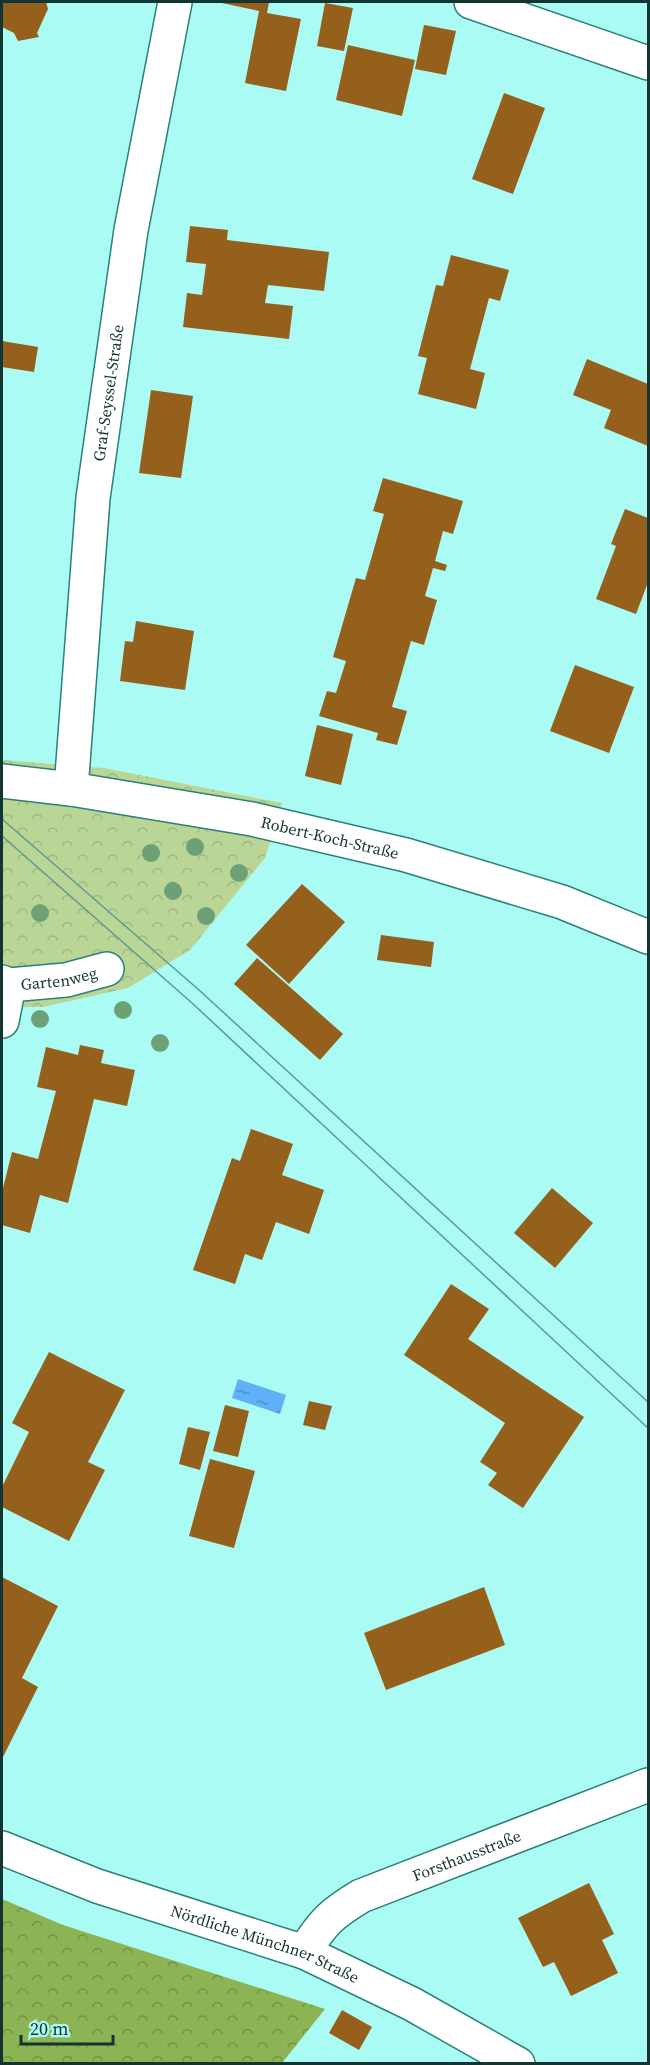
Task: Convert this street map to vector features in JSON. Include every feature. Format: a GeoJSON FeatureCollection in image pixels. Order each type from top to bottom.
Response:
{"type":"FeatureCollection","features":[{"type":"Feature","properties":{"kind":"street","name":"Graf-Seyssel-Straße"},"geometry":{"type":"LineString","coordinates":[[71,789],[93,498],[130,230],[175,2]]}},
{"type":"Feature","properties":{"kind":"street"},"geometry":{"type":"LineString","coordinates":[[471,2],[648,63]]}},
{"type":"Feature","properties":{"kind":"street","name":"Robert-Koch-Straße"},"geometry":{"type":"LineString","coordinates":[[2,781],[71,789],[252,819],[406,855],[562,902],[648,937]]}},
{"type":"Feature","properties":{"kind":"street","name":"Gartenweg"},"geometry":{"type":"LineString","coordinates":[[2,1021],[5,983],[66,981],[107,969]]}},
{"type":"Feature","properties":{"kind":"street","name":"Forsthausstraße"},"geometry":{"type":"LineString","coordinates":[[304,1953],[320,1926],[338,1910],[361,1896],[648,1785]]}},
{"type":"Feature","properties":{"kind":"street","name":"Nördliche Münchner Straße"},"geometry":{"type":"LineString","coordinates":[[2,1848],[97,1886],[304,1953],[412,2004],[518,2064]]}},
{"type":"Feature","properties":{"kind":"green space"},"geometry":{"type":"Polygon","coordinates":[[[2,760],[104,768],[282,803],[265,858],[190,950],[128,988],[43,1007],[2,1007],[2,760]]]}},
{"type":"Feature","properties":{"kind":"green space"},"geometry":{"type":"Polygon","coordinates":[[[2,1899],[63,1925],[325,2009],[282,2063],[2,2063],[2,1899]]]}},
{"type":"Feature","properties":{"kind":"water"},"geometry":{"type":"Polygon","coordinates":[[[238,1379],[286,1395],[280,1414],[232,1398],[238,1379]]]}},
{"type":"Feature","properties":{"kind":"building"},"geometry":{"type":"Polygon","coordinates":[[[2,2],[46,2],[48,9],[37,33],[39,37],[18,41],[14,33],[2,27],[2,2]]]}},
{"type":"Feature","properties":{"kind":"building"},"geometry":{"type":"Polygon","coordinates":[[[217,2],[269,2],[267,13],[301,19],[286,91],[245,83],[259,11],[217,2]]]}},
{"type":"Feature","properties":{"kind":"building"},"geometry":{"type":"Polygon","coordinates":[[[325,3],[353,8],[344,51],[317,46],[325,3]]]}},
{"type":"Feature","properties":{"kind":"building"},"geometry":{"type":"Polygon","coordinates":[[[424,25],[456,31],[446,75],[415,69],[424,25]]]}},
{"type":"Feature","properties":{"kind":"building"},"geometry":{"type":"Polygon","coordinates":[[[348,45],[415,60],[402,116],[336,100],[348,45]]]}},
{"type":"Feature","properties":{"kind":"building"},"geometry":{"type":"Polygon","coordinates":[[[504,93],[545,108],[513,194],[472,179],[504,93]]]}},
{"type":"Feature","properties":{"kind":"building"},"geometry":{"type":"Polygon","coordinates":[[[190,226],[228,230],[227,240],[329,252],[324,291],[268,285],[265,303],[293,306],[289,339],[183,327],[187,293],[202,295],[206,264],[186,262],[190,226]]]}},
{"type":"Feature","properties":{"kind":"building"},"geometry":{"type":"Polygon","coordinates":[[[451,255],[509,270],[500,301],[489,298],[470,369],[485,373],[476,409],[418,394],[427,358],[418,356],[436,285],[443,286],[451,255]]]}},
{"type":"Feature","properties":{"kind":"building"},"geometry":{"type":"Polygon","coordinates":[[[2,341],[38,347],[34,372],[2,367],[2,341]]]}},
{"type":"Feature","properties":{"kind":"building"},"geometry":{"type":"Polygon","coordinates":[[[587,359],[648,384],[648,446],[604,428],[611,410],[573,395],[587,359]]]}},
{"type":"Feature","properties":{"kind":"building"},"geometry":{"type":"Polygon","coordinates":[[[151,390],[193,396],[181,478],[139,473],[151,390]]]}},
{"type":"Feature","properties":{"kind":"building"},"geometry":{"type":"Polygon","coordinates":[[[383,478],[463,501],[453,534],[443,531],[435,561],[447,565],[445,571],[433,568],[425,596],[437,600],[424,645],[411,641],[392,707],[407,711],[397,745],[376,740],[378,733],[319,716],[327,691],[336,693],[346,661],[333,657],[356,578],[365,580],[384,514],[373,511],[383,478]]]}},
{"type":"Feature","properties":{"kind":"building"},"geometry":{"type":"Polygon","coordinates":[[[625,509],[648,518],[648,585],[636,614],[596,599],[616,546],[611,544],[625,509]]]}},
{"type":"Feature","properties":{"kind":"building"},"geometry":{"type":"Polygon","coordinates":[[[136,621],[194,631],[185,690],[120,681],[125,641],[133,642],[136,621]]]}},
{"type":"Feature","properties":{"kind":"building"},"geometry":{"type":"Polygon","coordinates":[[[575,665],[634,687],[609,753],[550,731],[575,665]]]}},
{"type":"Feature","properties":{"kind":"building"},"geometry":{"type":"Polygon","coordinates":[[[317,725],[353,734],[341,785],[305,776],[317,725]]]}},
{"type":"Feature","properties":{"kind":"building"},"geometry":{"type":"Polygon","coordinates":[[[302,884],[345,922],[289,984],[246,945],[302,884]]]}},
{"type":"Feature","properties":{"kind":"building"},"geometry":{"type":"Polygon","coordinates":[[[381,935],[434,942],[431,967],[377,960],[381,935]]]}},
{"type":"Feature","properties":{"kind":"building"},"geometry":{"type":"Polygon","coordinates":[[[257,958],[343,1034],[320,1060],[234,984],[257,958]]]}},
{"type":"Feature","properties":{"kind":"building"},"geometry":{"type":"Polygon","coordinates":[[[80,1045],[104,1050],[101,1063],[135,1070],[127,1106],[94,1099],[68,1203],[40,1195],[30,1233],[2,1225],[2,1192],[12,1152],[38,1159],[56,1091],[37,1087],[46,1047],[78,1055],[80,1045]]]}},
{"type":"Feature","properties":{"kind":"building"},"geometry":{"type":"Polygon","coordinates":[[[251,1129],[293,1144],[282,1175],[324,1190],[309,1234],[276,1222],[262,1260],[245,1254],[235,1284],[193,1270],[232,1158],[240,1161],[251,1129]]]}},
{"type":"Feature","properties":{"kind":"building"},"geometry":{"type":"Polygon","coordinates":[[[552,1188],[593,1223],[555,1268],[514,1233],[552,1188]]]}},
{"type":"Feature","properties":{"kind":"building"},"geometry":{"type":"Polygon","coordinates":[[[451,1284],[489,1309],[468,1339],[584,1417],[523,1508],[488,1485],[497,1473],[480,1462],[505,1423],[404,1355],[451,1284]]]}},
{"type":"Feature","properties":{"kind":"building"},"geometry":{"type":"Polygon","coordinates":[[[49,1352],[125,1390],[88,1462],[105,1470],[69,1541],[2,1507],[2,1487],[29,1432],[12,1423],[49,1352]]]}},
{"type":"Feature","properties":{"kind":"building"},"geometry":{"type":"Polygon","coordinates":[[[309,1401],[332,1406],[325,1430],[303,1425],[309,1401]]]}},
{"type":"Feature","properties":{"kind":"building"},"geometry":{"type":"Polygon","coordinates":[[[225,1405],[249,1411],[238,1457],[213,1451],[225,1405]]]}},
{"type":"Feature","properties":{"kind":"building"},"geometry":{"type":"Polygon","coordinates":[[[188,1427],[210,1432],[200,1470],[179,1464],[188,1427]]]}},
{"type":"Feature","properties":{"kind":"building"},"geometry":{"type":"Polygon","coordinates":[[[210,1459],[255,1471],[234,1548],[189,1536],[210,1459]]]}},
{"type":"Feature","properties":{"kind":"building"},"geometry":{"type":"Polygon","coordinates":[[[2,1577],[58,1606],[22,1678],[38,1687],[2,1759],[2,1577]]]}},
{"type":"Feature","properties":{"kind":"building"},"geometry":{"type":"Polygon","coordinates":[[[484,1587],[505,1645],[386,1690],[364,1633],[484,1587]]]}},
{"type":"Feature","properties":{"kind":"building"},"geometry":{"type":"Polygon","coordinates":[[[589,1883],[614,1934],[602,1940],[618,1973],[571,1996],[554,1962],[543,1967],[518,1918],[589,1883]]]}},
{"type":"Feature","properties":{"kind":"building"},"geometry":{"type":"Polygon","coordinates":[[[342,2010],[372,2027],[359,2050],[329,2033],[342,2010]]]}},
{"type":"Feature","properties":{"kind":"tram line"},"geometry":{"type":"LineString","coordinates":[[2,819],[199,990],[648,1402]]}},
{"type":"Feature","properties":{"kind":"tram line"},"geometry":{"type":"LineString","coordinates":[[2,836],[192,1003],[648,1428]]}}]}
